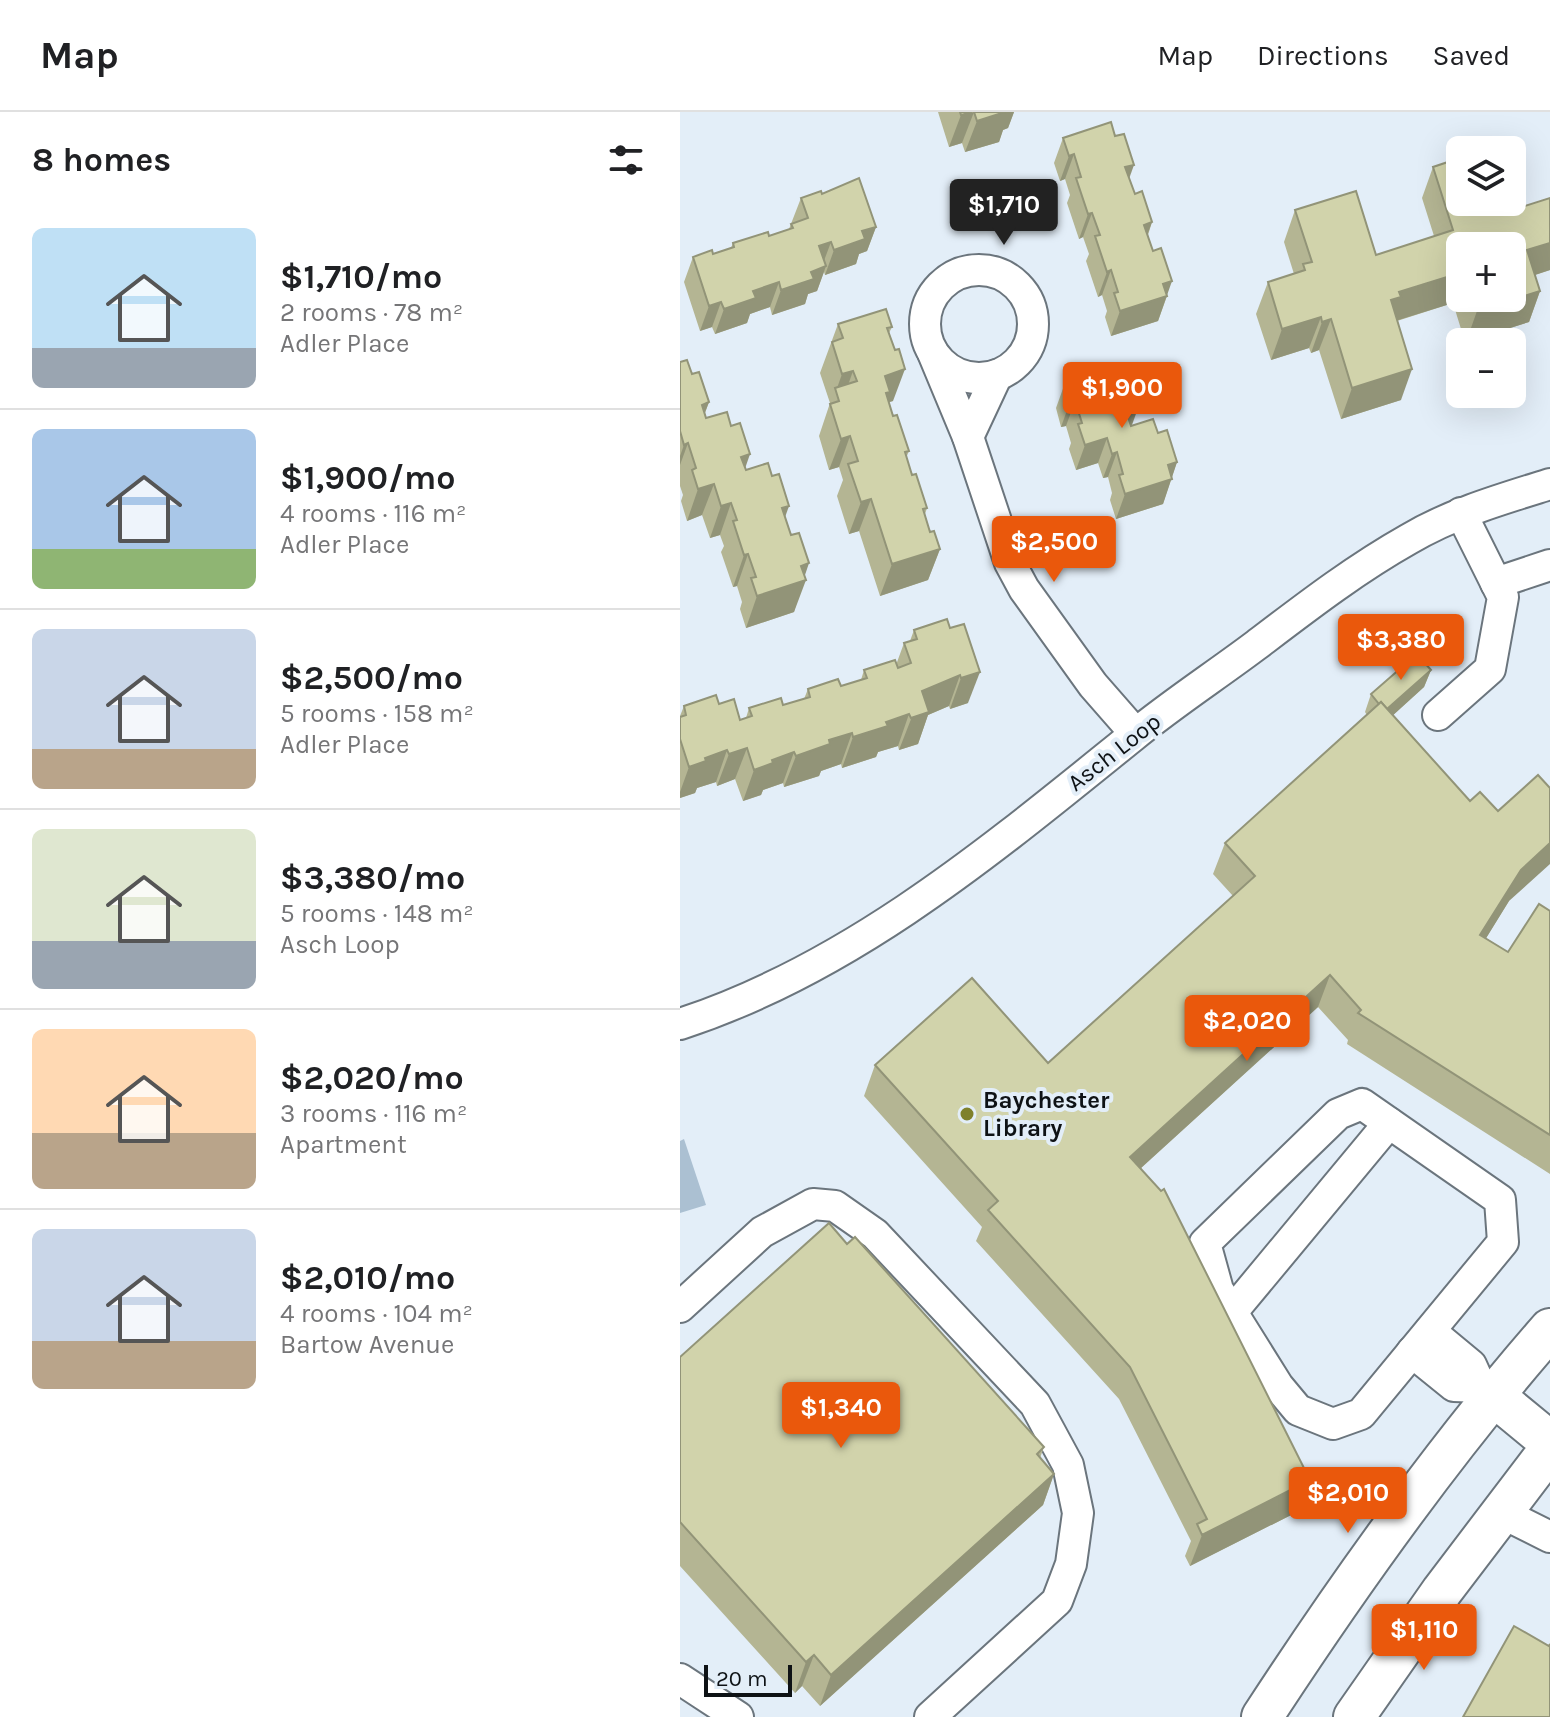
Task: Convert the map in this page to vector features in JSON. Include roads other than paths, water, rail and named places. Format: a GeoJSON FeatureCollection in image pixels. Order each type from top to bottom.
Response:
{"type":"FeatureCollection","features":[{"type":"Feature","properties":{"kind":"main road"},"geometry":{"type":"LineString","coordinates":[[1262,1717],[1487,1391],[1550,1329]]}},
{"type":"Feature","properties":{"kind":"main road"},"geometry":{"type":"LineString","coordinates":[[1487,1391],[1550,1442]]}},
{"type":"Feature","properties":{"kind":"main road"},"geometry":{"type":"LineString","coordinates":[[1354,1717],[1500,1512],[1550,1449]]}},
{"type":"Feature","properties":{"kind":"street"},"geometry":{"type":"LineString","coordinates":[[933,353],[946,367],[962,375],[980,378],[997,375],[1012,367],[1024,354],[1031,338],[1033,321],[1030,304],[1021,289],[1008,278],[992,271],[956,275],[941,285],[930,300],[925,318],[926,337],[968,437],[1010,563],[1024,589],[1093,685],[1135,733]]}},
{"type":"Feature","properties":{"kind":"street"},"geometry":{"type":"LineString","coordinates":[[968,437],[997,375]]}},
{"type":"Feature","properties":{"kind":"street","name":"Asch Loop"},"geometry":{"type":"LineString","coordinates":[[680,1024],[740,1002],[814,966],[905,910],[1135,733],[1342,580],[1411,537],[1461,513],[1550,484]]}},
{"type":"Feature","properties":{"kind":"street"},"geometry":{"type":"LineString","coordinates":[[1438,715],[1490,669],[1503,597],[1461,513]]}},
{"type":"Feature","properties":{"kind":"street"},"geometry":{"type":"LineString","coordinates":[[1496,583],[1550,565]]}},
{"type":"Feature","properties":{"kind":"street"},"geometry":{"type":"LineString","coordinates":[[1362,1104],[1389,1123],[1500,1200],[1503,1242],[1361,1414],[1333,1424],[1298,1410],[1278,1386],[1218,1290],[1205,1243],[1338,1114],[1362,1104]]}},
{"type":"Feature","properties":{"kind":"street"},"geometry":{"type":"LineString","coordinates":[[1232,1312],[1389,1123]]}},
{"type":"Feature","properties":{"kind":"street"},"geometry":{"type":"LineString","coordinates":[[680,1307],[762,1232],[813,1204],[835,1206],[875,1234],[1035,1404],[1068,1465],[1078,1513],[1071,1564],[1057,1601],[930,1717]]}},
{"type":"Feature","properties":{"kind":"street"},"geometry":{"type":"LineString","coordinates":[[1421,1342],[1471,1365],[1487,1391]]}},
{"type":"Feature","properties":{"kind":"street"},"geometry":{"type":"LineString","coordinates":[[1500,1512],[1550,1537]]}},
{"type":"Feature","properties":{"kind":"street"},"geometry":{"type":"LineString","coordinates":[[680,1679],[738,1717]]}},
{"type":"Feature","properties":{"kind":"place","name":"Baychester Library"},"geometry":{"type":"Point","coordinates":[967,1114]}}]}
